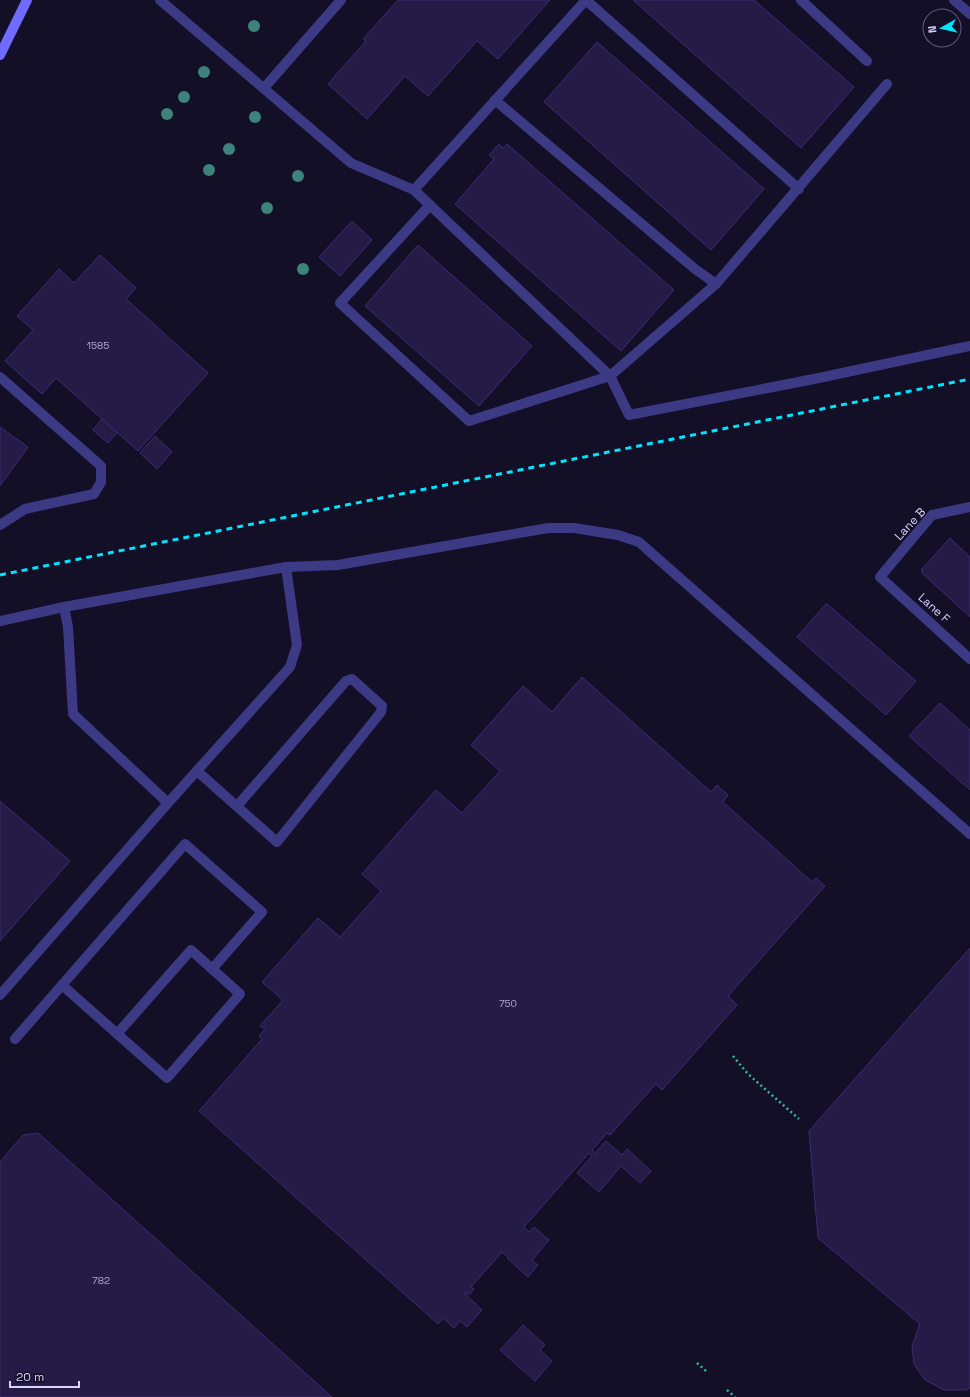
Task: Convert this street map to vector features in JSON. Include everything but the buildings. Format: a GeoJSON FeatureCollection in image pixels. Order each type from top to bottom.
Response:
{"type":"FeatureCollection","features":[{"type":"Feature","properties":{"kind":"street"},"geometry":{"type":"LineString","coordinates":[[0,55],[28,0]]}},
{"type":"Feature","properties":{"kind":"street"},"geometry":{"type":"LineString","coordinates":[[160,0],[351,163],[414,190],[610,376],[629,415],[814,379],[970,346]]}},
{"type":"Feature","properties":{"kind":"street"},"geometry":{"type":"LineString","coordinates":[[264,88],[340,0]]}},
{"type":"Feature","properties":{"kind":"street"},"geometry":{"type":"LineString","coordinates":[[414,190],[586,0],[799,189]]}},
{"type":"Feature","properties":{"kind":"street"},"geometry":{"type":"LineString","coordinates":[[801,0],[867,61]]}},
{"type":"Feature","properties":{"kind":"street"},"geometry":{"type":"LineString","coordinates":[[954,0],[970,14]]}},
{"type":"Feature","properties":{"kind":"street"},"geometry":{"type":"LineString","coordinates":[[430,205],[340,303],[469,421],[610,376],[716,284],[799,189],[887,84]]}},
{"type":"Feature","properties":{"kind":"street"},"geometry":{"type":"LineString","coordinates":[[496,100],[689,264],[716,284]]}},
{"type":"Feature","properties":{"kind":"street"},"geometry":{"type":"LineString","coordinates":[[0,377],[101,466],[102,482],[94,494],[25,509],[0,524]]}},
{"type":"Feature","properties":{"kind":"street","name":"Lane B"},"geometry":{"type":"LineString","coordinates":[[880,577],[932,515],[970,507]]}},
{"type":"Feature","properties":{"kind":"street"},"geometry":{"type":"LineString","coordinates":[[0,621],[64,607],[286,567],[338,565],[548,528],[574,528],[618,535],[639,542],[970,834]]}},
{"type":"Feature","properties":{"kind":"street"},"geometry":{"type":"LineString","coordinates":[[0,995],[168,803],[290,667],[297,645],[286,567]]}},
{"type":"Feature","properties":{"kind":"street","name":"Lane F"},"geometry":{"type":"LineString","coordinates":[[880,577],[970,659]]}},
{"type":"Feature","properties":{"kind":"street"},"geometry":{"type":"LineString","coordinates":[[64,607],[68,627],[73,714],[168,803]]}},
{"type":"Feature","properties":{"kind":"street"},"geometry":{"type":"LineString","coordinates":[[197,772],[277,842],[381,712],[382,706],[352,679],[346,681],[237,806]]}},
{"type":"Feature","properties":{"kind":"street"},"geometry":{"type":"LineString","coordinates":[[15,1039],[185,844],[262,912],[212,969]]}},
{"type":"Feature","properties":{"kind":"street"},"geometry":{"type":"LineString","coordinates":[[62,985],[117,1034],[167,1078],[240,994],[191,950],[117,1034]]}},
{"type":"Feature","properties":{"kind":"path"},"geometry":{"type":"LineString","coordinates":[[733,1056],[748,1074],[799,1119]]}},
{"type":"Feature","properties":{"kind":"path"},"geometry":{"type":"LineString","coordinates":[[697,1363],[706,1371]]}},
{"type":"Feature","properties":{"kind":"path"},"geometry":{"type":"LineString","coordinates":[[727,1390],[735,1397]]}},
{"type":"Feature","properties":{"kind":"railway"},"geometry":{"type":"LineString","coordinates":[[0,575],[970,379]]}}]}
